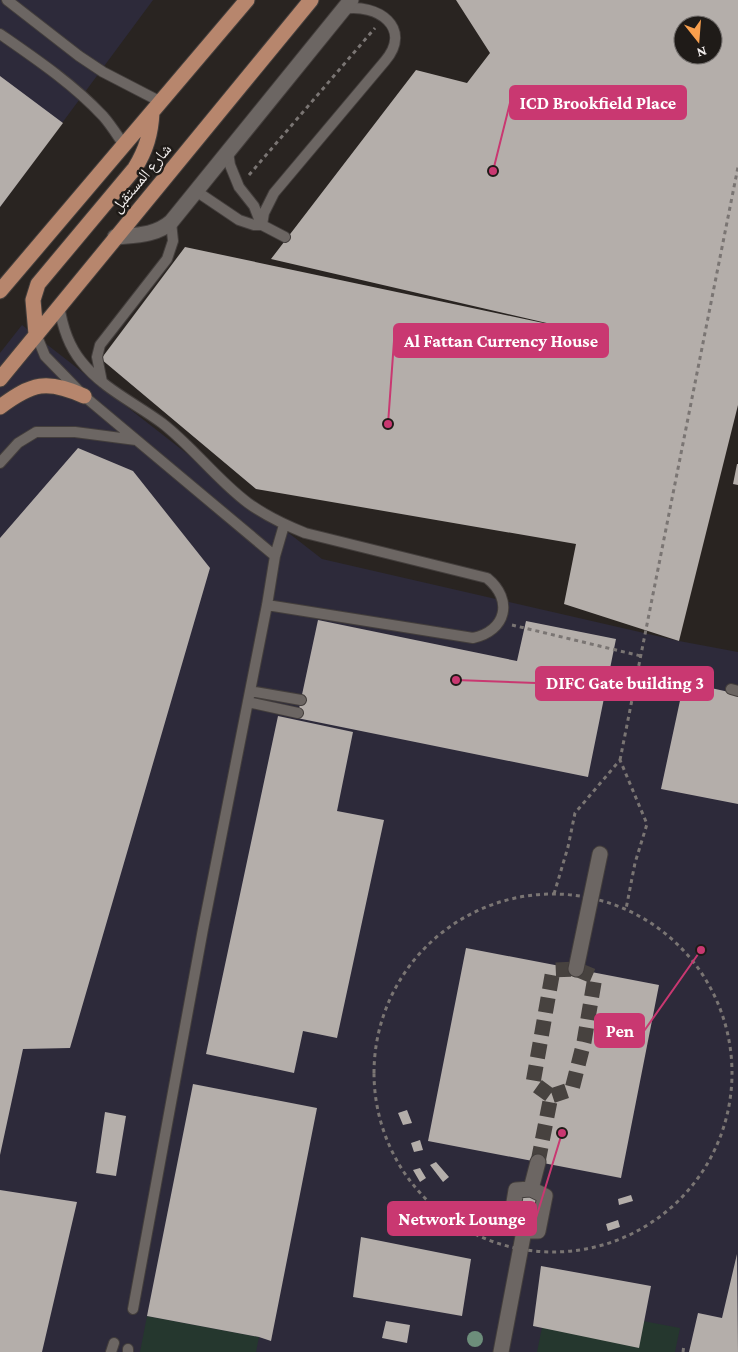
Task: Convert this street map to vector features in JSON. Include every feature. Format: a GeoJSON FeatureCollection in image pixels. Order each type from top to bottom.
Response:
{"type":"FeatureCollection","features":[{"type":"Feature","properties":{"kind":"main road"},"geometry":{"type":"LineString","coordinates":[[0,291],[247,0]]}},
{"type":"Feature","properties":{"kind":"main road","name":"شارع المستقبل"},"geometry":{"type":"LineString","coordinates":[[0,379],[311,0]]}},
{"type":"Feature","properties":{"kind":"main road"},"geometry":{"type":"LineString","coordinates":[[36,334],[33,300],[38,284],[143,155],[156,107]]}},
{"type":"Feature","properties":{"kind":"main road"},"geometry":{"type":"LineString","coordinates":[[0,407],[20,392],[36,387],[52,386],[68,389],[84,396]]}},
{"type":"Feature","properties":{"kind":"street"},"geometry":{"type":"LineString","coordinates":[[115,237],[152,233],[166,227],[347,5]]}},
{"type":"Feature","properties":{"kind":"street"},"geometry":{"type":"LineString","coordinates":[[576,969],[600,854]]}},
{"type":"Feature","properties":{"kind":"street"},"geometry":{"type":"LineString","coordinates":[[531,1189],[538,1162]]}},
{"type":"Feature","properties":{"kind":"street"},"geometry":{"type":"LineString","coordinates":[[531,1189],[545,1196],[538,1231],[524,1231],[510,1226],[516,1190],[531,1189]]}},
{"type":"Feature","properties":{"kind":"street"},"geometry":{"type":"LineString","coordinates":[[501,1352],[524,1231]]}},
{"type":"Feature","properties":{"kind":"lane"},"geometry":{"type":"LineString","coordinates":[[7,0],[79,56],[156,107]]}},
{"type":"Feature","properties":{"kind":"lane"},"geometry":{"type":"LineString","coordinates":[[262,224],[264,213],[274,193],[394,48],[392,25],[384,17],[368,9],[347,5]]}},
{"type":"Feature","properties":{"kind":"lane"},"geometry":{"type":"LineString","coordinates":[[0,34],[63,78],[82,95],[105,118],[124,145]]}},
{"type":"Feature","properties":{"kind":"lane"},"geometry":{"type":"LineString","coordinates":[[228,152],[230,165],[239,188],[254,206],[262,224],[285,237]]}},
{"type":"Feature","properties":{"kind":"lane"},"geometry":{"type":"LineString","coordinates":[[196,192],[239,220],[254,225],[262,224]]}},
{"type":"Feature","properties":{"kind":"lane"},"geometry":{"type":"LineString","coordinates":[[103,383],[98,362],[100,345],[167,259],[173,241],[171,222]]}},
{"type":"Feature","properties":{"kind":"lane"},"geometry":{"type":"LineString","coordinates":[[59,305],[64,330],[80,360],[103,383],[163,424],[247,502],[284,525],[305,533],[487,578],[500,592],[503,600],[503,611],[500,622],[493,630],[484,636],[473,638],[267,605]]}},
{"type":"Feature","properties":{"kind":"lane"},"geometry":{"type":"LineString","coordinates":[[36,334],[44,356],[84,396],[275,556]]}},
{"type":"Feature","properties":{"kind":"lane"},"geometry":{"type":"LineString","coordinates":[[0,463],[18,443],[36,432],[75,432],[136,440]]}},
{"type":"Feature","properties":{"kind":"lane"},"geometry":{"type":"LineString","coordinates":[[130,1309],[135,1293],[275,556],[284,525]]}},
{"type":"Feature","properties":{"kind":"lane"},"geometry":{"type":"LineString","coordinates":[[250,690],[301,700]]}},
{"type":"Feature","properties":{"kind":"lane"},"geometry":{"type":"LineString","coordinates":[[248,702],[298,713]]}},
{"type":"Feature","properties":{"kind":"path"},"geometry":{"type":"LineString","coordinates":[[239,188],[384,17]]}},
{"type":"Feature","properties":{"kind":"path"},"geometry":{"type":"LineString","coordinates":[[554,894],[568,847],[575,813],[620,760],[738,167]]}},
{"type":"Feature","properties":{"kind":"path"},"geometry":{"type":"LineString","coordinates":[[500,622],[641,656]]}},
{"type":"Feature","properties":{"kind":"path"},"geometry":{"type":"LineString","coordinates":[[620,760],[648,824],[635,863],[626,909]]}},
{"type":"Feature","properties":{"kind":"path"},"geometry":{"type":"LineString","coordinates":[[554,894],[591,898],[626,909],[650,922],[678,944],[692,959],[714,994],[728,1033],[732,1053],[733,1074],[728,1115],[713,1154],[702,1172],[675,1204],[642,1228],[604,1245],[583,1250],[556,1252],[521,1249],[496,1243],[472,1234],[451,1221],[431,1205],[398,1166],[387,1144],[379,1120],[374,1095],[373,1070],[375,1044],[390,996],[418,954],[437,936],[472,913],[504,901],[554,894]]}},
{"type":"Feature","properties":{"kind":"path"},"geometry":{"type":"LineString","coordinates":[[683,1352],[684,1345]]}},
{"type":"Feature","properties":{"kind":"shaded area"},"geometry":{"type":"Polygon","coordinates":[[[0,0],[153,0],[0,207],[0,0]]]}},
{"type":"Feature","properties":{"kind":"shaded area"},"geometry":{"type":"Polygon","coordinates":[[[22,325],[322,559],[679,641],[738,652],[738,1352],[0,1352],[0,353],[22,325]]]}},
{"type":"Feature","properties":{"kind":"green space"},"geometry":{"type":"Polygon","coordinates":[[[547,1303],[680,1328],[675,1352],[537,1352],[547,1303]]]}},
{"type":"Feature","properties":{"kind":"green space"},"geometry":{"type":"Polygon","coordinates":[[[147,1316],[259,1337],[256,1352],[140,1352],[147,1316]]]}},
{"type":"Feature","properties":{"kind":"building"},"geometry":{"type":"Polygon","coordinates":[[[456,0],[738,0],[738,405],[679,641],[564,604],[576,544],[256,489],[101,359],[185,247],[581,331],[271,259],[416,70],[467,83],[490,53],[456,0]]]}},
{"type":"Feature","properties":{"kind":"building"},"geometry":{"type":"Polygon","coordinates":[[[0,76],[63,123],[0,207],[0,76]]]}},
{"type":"Feature","properties":{"kind":"building"},"geometry":{"type":"Polygon","coordinates":[[[78,448],[133,471],[210,568],[70,1048],[23,1049],[0,1155],[0,538],[78,448]]]}},
{"type":"Feature","properties":{"kind":"building"},"geometry":{"type":"Polygon","coordinates":[[[738,464],[738,485],[733,484],[738,464]]]}},
{"type":"Feature","properties":{"kind":"building"},"geometry":{"type":"Polygon","coordinates":[[[318,620],[517,661],[526,621],[616,639],[588,777],[297,718],[318,620]]]}},
{"type":"Feature","properties":{"kind":"building"},"geometry":{"type":"Polygon","coordinates":[[[684,682],[738,694],[738,804],[661,789],[684,682]]]}},
{"type":"Feature","properties":{"kind":"building"},"geometry":{"type":"Polygon","coordinates":[[[278,716],[353,732],[337,811],[384,820],[337,1038],[303,1031],[294,1073],[206,1054],[278,716]]]}},
{"type":"Feature","properties":{"kind":"building"},"geometry":{"type":"Polygon","coordinates":[[[466,948],[659,985],[621,1178],[428,1141],[466,948]]]}},
{"type":"Feature","properties":{"kind":"building"},"geometry":{"type":"Polygon","coordinates":[[[193,1084],[317,1108],[271,1341],[259,1337],[147,1316],[193,1084]]]}},
{"type":"Feature","properties":{"kind":"building"},"geometry":{"type":"Polygon","coordinates":[[[407,1110],[412,1123],[403,1125],[398,1113],[407,1110]]]}},
{"type":"Feature","properties":{"kind":"building"},"geometry":{"type":"Polygon","coordinates":[[[105,1112],[126,1116],[116,1176],[96,1173],[105,1112]]]}},
{"type":"Feature","properties":{"kind":"building"},"geometry":{"type":"Polygon","coordinates":[[[420,1140],[423,1150],[414,1152],[411,1143],[420,1140]]]}},
{"type":"Feature","properties":{"kind":"building"},"geometry":{"type":"Polygon","coordinates":[[[436,1162],[449,1177],[443,1182],[430,1165],[436,1162]]]}},
{"type":"Feature","properties":{"kind":"building"},"geometry":{"type":"Polygon","coordinates":[[[420,1168],[426,1178],[420,1182],[413,1170],[420,1168]]]}},
{"type":"Feature","properties":{"kind":"building"},"geometry":{"type":"Polygon","coordinates":[[[0,1190],[77,1202],[42,1352],[0,1352],[0,1190]]]}},
{"type":"Feature","properties":{"kind":"building"},"geometry":{"type":"Polygon","coordinates":[[[520,1193],[538,1197],[532,1228],[515,1225],[520,1193]]]}},
{"type":"Feature","properties":{"kind":"building"},"geometry":{"type":"Polygon","coordinates":[[[631,1195],[633,1201],[619,1205],[618,1199],[631,1195]]]}},
{"type":"Feature","properties":{"kind":"building"},"geometry":{"type":"Polygon","coordinates":[[[618,1220],[620,1227],[608,1231],[606,1224],[618,1220]]]}},
{"type":"Feature","properties":{"kind":"building"},"geometry":{"type":"Polygon","coordinates":[[[361,1237],[471,1259],[462,1316],[353,1297],[361,1237]]]}},
{"type":"Feature","properties":{"kind":"building"},"geometry":{"type":"Polygon","coordinates":[[[737,1254],[738,1352],[689,1352],[698,1313],[722,1318],[737,1254]]]}},
{"type":"Feature","properties":{"kind":"building"},"geometry":{"type":"Polygon","coordinates":[[[541,1266],[651,1286],[639,1348],[533,1326],[541,1266]]]}},
{"type":"Feature","properties":{"kind":"building"},"geometry":{"type":"Polygon","coordinates":[[[386,1321],[410,1325],[407,1343],[382,1338],[386,1321]]]}},
{"type":"Feature","properties":{"kind":"tunnel"},"geometry":{"type":"LineString","coordinates":[[538,1162],[551,1096],[533,1083],[553,970],[576,969],[595,977],[584,1042],[572,1089],[551,1096]]}},
{"type":"Feature","properties":{"kind":"place","name":"ICD Brookfield Place"},"geometry":{"type":"Point","coordinates":[493,171]}},
{"type":"Feature","properties":{"kind":"place","name":"Al Fattan Currency House"},"geometry":{"type":"Point","coordinates":[388,424]}},
{"type":"Feature","properties":{"kind":"place","name":"DIFC Gate building 3"},"geometry":{"type":"Point","coordinates":[456,680]}},
{"type":"Feature","properties":{"kind":"place","name":"Pen"},"geometry":{"type":"Point","coordinates":[701,950]}},
{"type":"Feature","properties":{"kind":"place","name":"Network Lounge"},"geometry":{"type":"Point","coordinates":[562,1133]}}]}
